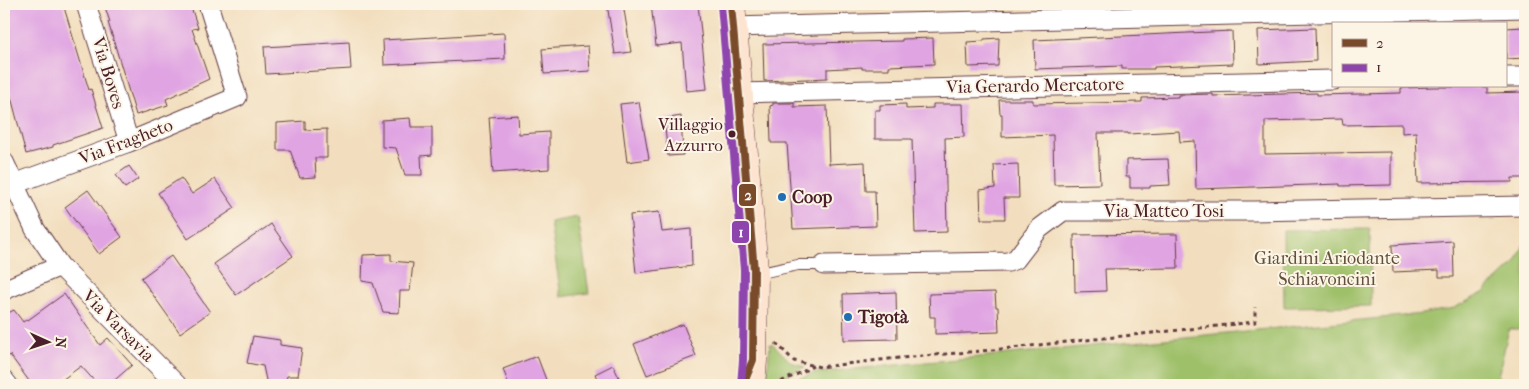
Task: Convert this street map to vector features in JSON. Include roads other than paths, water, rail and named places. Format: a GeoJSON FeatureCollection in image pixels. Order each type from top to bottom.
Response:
{"type":"FeatureCollection","features":[{"type":"Feature","properties":{"kind":"main road"},"geometry":{"type":"LineString","coordinates":[[732,15],[754,274],[752,373],[744,385]]}},
{"type":"Feature","properties":{"kind":"street","name":"Via Boves"},"geometry":{"type":"LineString","coordinates":[[86,4],[129,142]]}},
{"type":"Feature","properties":{"kind":"street","name":"Via Fragheto"},"geometry":{"type":"LineString","coordinates":[[14,184],[129,142],[237,97],[208,4]]}},
{"type":"Feature","properties":{"kind":"street"},"geometry":{"type":"LineString","coordinates":[[732,15],[1525,8]]}},
{"type":"Feature","properties":{"kind":"street"},"geometry":{"type":"LineString","coordinates":[[1506,77],[1525,77]]}},
{"type":"Feature","properties":{"kind":"street","name":"Via Gerardo Mercatore"},"geometry":{"type":"LineString","coordinates":[[738,93],[1332,80]]}},
{"type":"Feature","properties":{"kind":"street","name":"Via Varsavia"},"geometry":{"type":"LineString","coordinates":[[4,162],[36,229],[60,266],[177,385]]}},
{"type":"Feature","properties":{"kind":"street","name":"Via Matteo Tosi"},"geometry":{"type":"LineString","coordinates":[[824,265],[1008,262],[1016,259],[1039,229],[1063,212],[1525,206]]}},
{"type":"Feature","properties":{"kind":"street"},"geometry":{"type":"LineString","coordinates":[[4,290],[60,266]]}},
{"type":"Feature","properties":{"kind":"street"},"geometry":{"type":"LineString","coordinates":[[4,380],[8,385]]}},
{"type":"Feature","properties":{"kind":"lane"},"geometry":{"type":"LineString","coordinates":[[754,274],[798,265],[824,265]]}},
{"type":"Feature","properties":{"kind":"place","name":"Villaggio Azzurro"},"geometry":{"type":"Point","coordinates":[732,134]}},
{"type":"Feature","properties":{"kind":"place","name":"Coop"},"geometry":{"type":"Point","coordinates":[782,197]}},
{"type":"Feature","properties":{"kind":"place","name":"Tigotà"},"geometry":{"type":"Point","coordinates":[848,317]}},
{"type":"Feature","properties":{"kind":"park label","name":"Giardini Ariodante Schiavoncini"},"geometry":{"type":"Point","coordinates":[1327,268]}}]}
